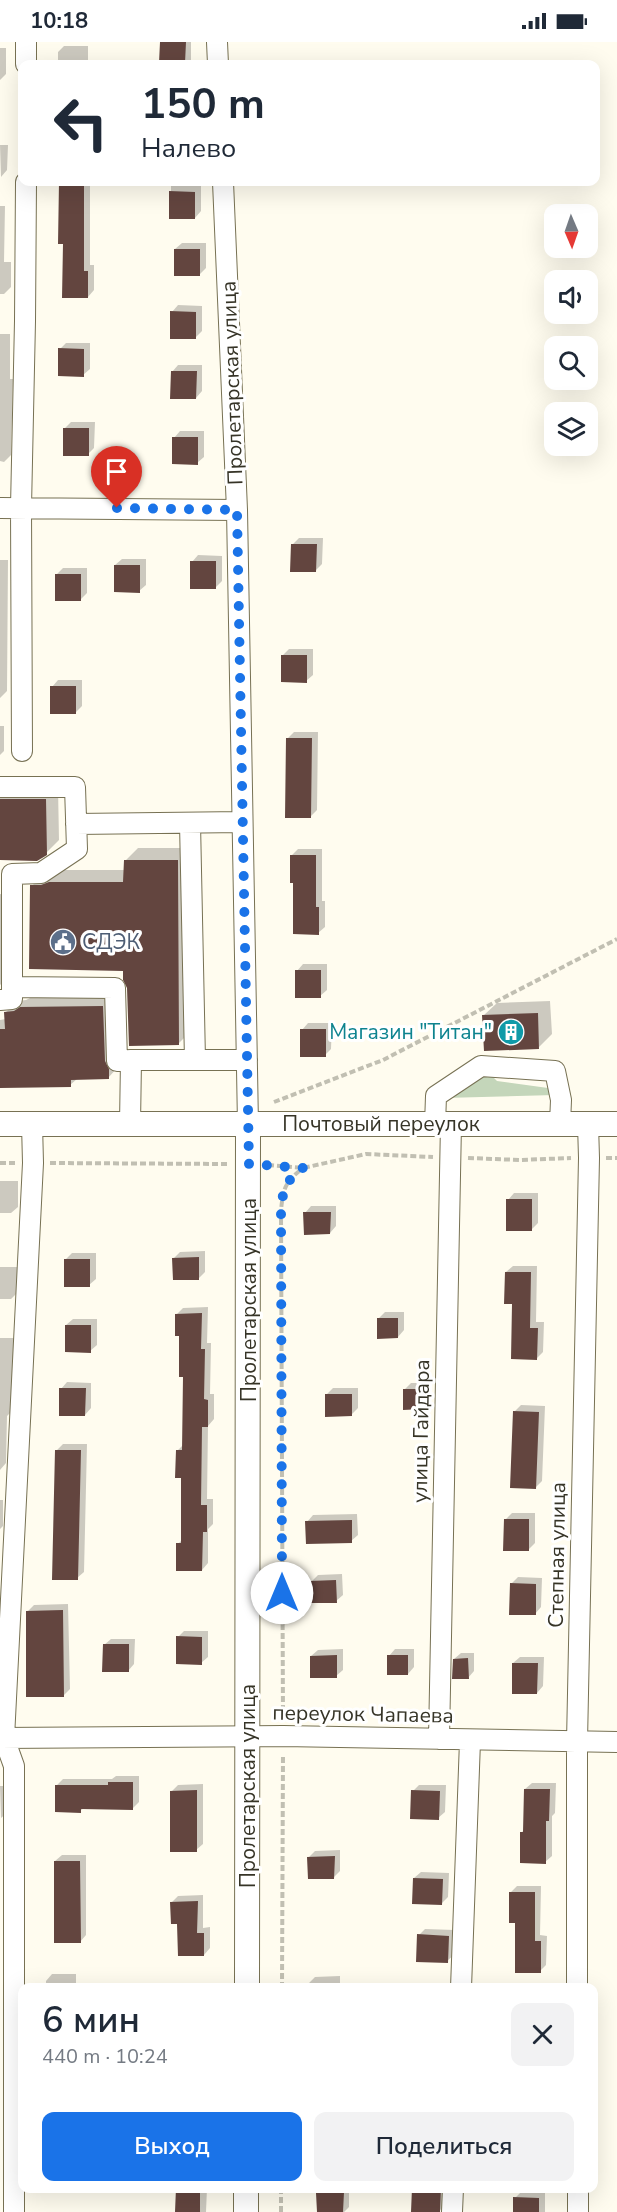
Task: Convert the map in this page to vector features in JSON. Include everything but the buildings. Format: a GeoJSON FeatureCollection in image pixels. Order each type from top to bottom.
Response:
{"type":"FeatureCollection","features":[{"type":"Feature","properties":{"kind":"main road","name":"Почтовый переулок"},"geometry":{"type":"LineString","coordinates":[[0,1124],[130,1124],[248,1119],[443,1124],[617,1124]]}},
{"type":"Feature","properties":{"kind":"main road","name":"Пролетарская улица"},"geometry":{"type":"LineString","coordinates":[[247,1983],[248,1119]]}},
{"type":"Feature","properties":{"kind":"main road"},"geometry":{"type":"LineString","coordinates":[[246,2193],[246,2212]]}},
{"type":"Feature","properties":{"kind":"street"},"geometry":{"type":"LineString","coordinates":[[26,42],[26,60]]}},
{"type":"Feature","properties":{"kind":"street"},"geometry":{"type":"LineString","coordinates":[[217,42],[218,60]]}},
{"type":"Feature","properties":{"kind":"street"},"geometry":{"type":"LineString","coordinates":[[22,751],[21,507],[26,321],[26,186]]}},
{"type":"Feature","properties":{"kind":"street","name":"Пролетарская улица"},"geometry":{"type":"LineString","coordinates":[[223,186],[237,510],[248,1119]]}},
{"type":"Feature","properties":{"kind":"street"},"geometry":{"type":"LineString","coordinates":[[0,508],[237,510]]}},
{"type":"Feature","properties":{"kind":"street"},"geometry":{"type":"LineString","coordinates":[[0,787],[75,787],[77,849],[41,873],[6,874],[6,994],[116,988],[117,1060],[247,1060]]}},
{"type":"Feature","properties":{"kind":"street"},"geometry":{"type":"LineString","coordinates":[[76,824],[242,822]]}},
{"type":"Feature","properties":{"kind":"street"},"geometry":{"type":"LineString","coordinates":[[190,823],[195,1060]]}},
{"type":"Feature","properties":{"kind":"street"},"geometry":{"type":"LineString","coordinates":[[130,1124],[131,1060]]}},
{"type":"Feature","properties":{"kind":"street","name":"улица Гайдара"},"geometry":{"type":"LineString","coordinates":[[439,1739],[450,1157],[436,1096],[481,1066],[555,1071],[561,1100],[561,1124]]}},
{"type":"Feature","properties":{"kind":"street"},"geometry":{"type":"LineString","coordinates":[[14,2212],[14,1766],[2,1738],[33,1163],[32,1124]]}},
{"type":"Feature","properties":{"kind":"street","name":"Степная улица"},"geometry":{"type":"LineString","coordinates":[[577,1983],[577,1742],[588,1124]]}},
{"type":"Feature","properties":{"kind":"street","name":"переулок Чапаева"},"geometry":{"type":"LineString","coordinates":[[2,1738],[283,1736],[617,1742]]}},
{"type":"Feature","properties":{"kind":"street"},"geometry":{"type":"LineString","coordinates":[[461,1983],[470,1740]]}},
{"type":"Feature","properties":{"kind":"street"},"geometry":{"type":"LineString","coordinates":[[452,2212],[453,2193]]}},
{"type":"Feature","properties":{"kind":"street"},"geometry":{"type":"LineString","coordinates":[[578,2193],[578,2212]]}},
{"type":"Feature","properties":{"kind":"path"},"geometry":{"type":"LineString","coordinates":[[248,1119],[383,1060],[617,939]]}},
{"type":"Feature","properties":{"kind":"path"},"geometry":{"type":"LineString","coordinates":[[0,1163],[249,1164],[303,1168],[366,1154],[519,1160],[617,1158]]}},
{"type":"Feature","properties":{"kind":"path"},"geometry":{"type":"LineString","coordinates":[[282,1983],[281,1211],[282,1192],[289,1179],[303,1168]]}},
{"type":"Feature","properties":{"kind":"path"},"geometry":{"type":"LineString","coordinates":[[281,2193],[281,2212]]}},
{"type":"Feature","properties":{"kind":"green space"},"geometry":{"type":"Polygon","coordinates":[[[489,1073],[497,1081],[548,1088],[555,1095],[444,1098],[460,1086],[489,1073]]]}},
{"type":"Feature","properties":{"kind":"place","name":"СДЭК"},"geometry":{"type":"Point","coordinates":[63,942]}},
{"type":"Feature","properties":{"kind":"place","name":"Магазин \"Титан\""},"geometry":{"type":"Point","coordinates":[511,1032]}},
{"type":"Feature","properties":{"kind":"route"},"geometry":{"type":"LineString","coordinates":[[117,508],[237,510],[249,1164],[303,1168],[289,1179],[282,1192],[281,1211],[282,1593]]}}]}
